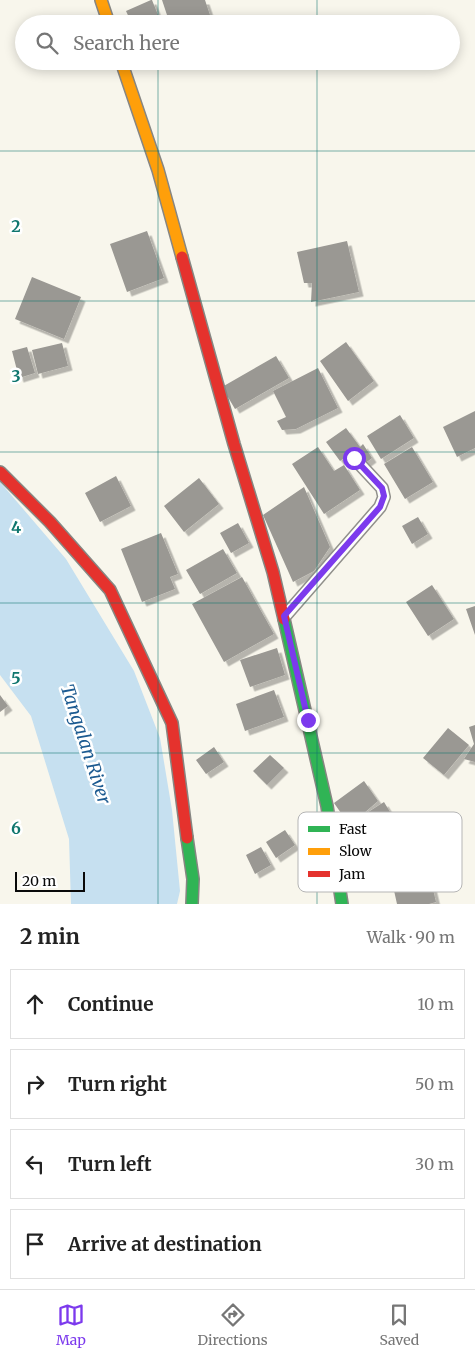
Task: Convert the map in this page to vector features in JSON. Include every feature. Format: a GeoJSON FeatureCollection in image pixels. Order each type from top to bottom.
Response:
{"type":"FeatureCollection","features":[{"type":"Feature","properties":{"kind":"street"},"geometry":{"type":"LineString","coordinates":[[101,0],[106,15]]}},
{"type":"Feature","properties":{"kind":"street"},"geometry":{"type":"LineString","coordinates":[[124,70],[158,170],[234,444],[274,572],[329,812]]}},
{"type":"Feature","properties":{"kind":"street"},"geometry":{"type":"LineString","coordinates":[[0,472],[50,522],[110,590],[172,723],[193,879],[192,904]]}},
{"type":"Feature","properties":{"kind":"lane"},"geometry":{"type":"LineString","coordinates":[[284,616],[380,507],[384,496],[382,488],[354,458]]}},
{"type":"Feature","properties":{"kind":"water","name":"Tangalan River"},"geometry":{"type":"Polygon","coordinates":[[[0,482],[66,559],[134,671],[160,738],[172,810],[180,891],[177,904],[71,904],[69,839],[31,716],[0,675],[0,482]]]}},
{"type":"Feature","properties":{"kind":"building"},"geometry":{"type":"Polygon","coordinates":[[[152,0],[158,15],[128,15],[126,11],[152,0]]]}},
{"type":"Feature","properties":{"kind":"building"},"geometry":{"type":"Polygon","coordinates":[[[162,0],[205,0],[210,15],[167,15],[162,0]]]}},
{"type":"Feature","properties":{"kind":"building"},"geometry":{"type":"Polygon","coordinates":[[[147,231],[164,278],[127,292],[110,244],[147,231]]]}},
{"type":"Feature","properties":{"kind":"building"},"geometry":{"type":"Polygon","coordinates":[[[347,241],[359,292],[311,302],[312,283],[304,283],[297,252],[347,241]]]}},
{"type":"Feature","properties":{"kind":"building"},"geometry":{"type":"Polygon","coordinates":[[[32,277],[81,297],[64,339],[15,319],[32,277]]]}},
{"type":"Feature","properties":{"kind":"building"},"geometry":{"type":"Polygon","coordinates":[[[346,342],[374,381],[348,401],[320,361],[346,342]]]}},
{"type":"Feature","properties":{"kind":"building"},"geometry":{"type":"Polygon","coordinates":[[[62,343],[68,366],[38,374],[32,350],[62,343]]]}},
{"type":"Feature","properties":{"kind":"building"},"geometry":{"type":"Polygon","coordinates":[[[27,347],[35,373],[19,378],[12,351],[27,347]]]}},
{"type":"Feature","properties":{"kind":"building"},"geometry":{"type":"Polygon","coordinates":[[[276,356],[289,378],[235,409],[222,387],[276,356]]]}},
{"type":"Feature","properties":{"kind":"building"},"geometry":{"type":"Polygon","coordinates":[[[318,368],[338,408],[296,429],[282,430],[277,421],[286,417],[273,391],[318,368]]]}},
{"type":"Feature","properties":{"kind":"building"},"geometry":{"type":"Polygon","coordinates":[[[475,411],[475,448],[457,457],[443,427],[475,411]]]}},
{"type":"Feature","properties":{"kind":"building"},"geometry":{"type":"Polygon","coordinates":[[[400,415],[414,438],[381,459],[367,436],[400,415]]]}},
{"type":"Feature","properties":{"kind":"building"},"geometry":{"type":"Polygon","coordinates":[[[346,428],[360,447],[363,444],[372,458],[364,464],[355,450],[340,461],[326,442],[346,428]]]}},
{"type":"Feature","properties":{"kind":"building"},"geometry":{"type":"Polygon","coordinates":[[[318,447],[334,471],[344,465],[360,490],[324,514],[292,464],[318,447]]]}},
{"type":"Feature","properties":{"kind":"building"},"geometry":{"type":"Polygon","coordinates":[[[412,447],[433,482],[405,499],[384,464],[412,447]]]}},
{"type":"Feature","properties":{"kind":"building"},"geometry":{"type":"Polygon","coordinates":[[[116,476],[131,506],[100,522],[85,493],[116,476]]]}},
{"type":"Feature","properties":{"kind":"building"},"geometry":{"type":"Polygon","coordinates":[[[199,478],[219,504],[184,532],[164,506],[199,478]]]}},
{"type":"Feature","properties":{"kind":"building"},"geometry":{"type":"Polygon","coordinates":[[[304,487],[330,547],[314,571],[293,582],[263,515],[304,487]]]}},
{"type":"Feature","properties":{"kind":"building"},"geometry":{"type":"Polygon","coordinates":[[[418,517],[428,534],[412,544],[402,526],[418,517]]]}},
{"type":"Feature","properties":{"kind":"building"},"geometry":{"type":"Polygon","coordinates":[[[238,523],[249,543],[231,553],[220,533],[238,523]]]}},
{"type":"Feature","properties":{"kind":"building"},"geometry":{"type":"Polygon","coordinates":[[[161,533],[178,574],[170,577],[175,589],[142,602],[121,549],[161,533]]]}},
{"type":"Feature","properties":{"kind":"building"},"geometry":{"type":"Polygon","coordinates":[[[223,549],[237,573],[200,594],[186,570],[223,549]]]}},
{"type":"Feature","properties":{"kind":"building"},"geometry":{"type":"Polygon","coordinates":[[[242,577],[274,634],[224,662],[192,604],[242,577]]]}},
{"type":"Feature","properties":{"kind":"building"},"geometry":{"type":"Polygon","coordinates":[[[432,585],[454,619],[428,636],[406,602],[432,585]]]}},
{"type":"Feature","properties":{"kind":"building"},"geometry":{"type":"Polygon","coordinates":[[[475,606],[475,635],[466,609],[475,606]]]}},
{"type":"Feature","properties":{"kind":"building"},"geometry":{"type":"Polygon","coordinates":[[[277,648],[285,675],[250,687],[240,660],[277,648]]]}},
{"type":"Feature","properties":{"kind":"building"},"geometry":{"type":"Polygon","coordinates":[[[274,690],[284,717],[245,731],[236,704],[274,690]]]}},
{"type":"Feature","properties":{"kind":"building"},"geometry":{"type":"Polygon","coordinates":[[[0,695],[8,706],[0,712],[0,695]]]}},
{"type":"Feature","properties":{"kind":"building"},"geometry":{"type":"Polygon","coordinates":[[[475,725],[475,762],[464,759],[474,744],[469,727],[475,725]]]}},
{"type":"Feature","properties":{"kind":"building"},"geometry":{"type":"Polygon","coordinates":[[[448,728],[469,745],[444,775],[423,758],[448,728]]]}},
{"type":"Feature","properties":{"kind":"building"},"geometry":{"type":"Polygon","coordinates":[[[214,747],[224,762],[206,774],[196,760],[214,747]]]}},
{"type":"Feature","properties":{"kind":"building"},"geometry":{"type":"Polygon","coordinates":[[[270,755],[284,768],[267,785],[253,771],[270,755]]]}},
{"type":"Feature","properties":{"kind":"building"},"geometry":{"type":"Polygon","coordinates":[[[364,781],[378,801],[365,812],[340,812],[334,803],[364,781]]]}},
{"type":"Feature","properties":{"kind":"building"},"geometry":{"type":"Polygon","coordinates":[[[384,802],[390,812],[368,812],[384,802]]]}},
{"type":"Feature","properties":{"kind":"building"},"geometry":{"type":"Polygon","coordinates":[[[285,830],[295,845],[276,858],[266,842],[285,830]]]}},
{"type":"Feature","properties":{"kind":"building"},"geometry":{"type":"Polygon","coordinates":[[[261,847],[271,865],[255,874],[246,855],[261,847]]]}},
{"type":"Feature","properties":{"kind":"building"},"geometry":{"type":"Polygon","coordinates":[[[394,892],[434,892],[436,902],[429,904],[397,904],[394,892]]]}},
{"type":"Feature","properties":{"kind":"traffic: fast"},"geometry":{"type":"LineString","coordinates":[[284,619],[328,812]]}},
{"type":"Feature","properties":{"kind":"traffic: fast"},"geometry":{"type":"LineString","coordinates":[[187,838],[193,879],[192,904]]}},
{"type":"Feature","properties":{"kind":"traffic: fast"},"geometry":{"type":"LineString","coordinates":[[340,892],[342,904]]}},
{"type":"Feature","properties":{"kind":"traffic: slow"},"geometry":{"type":"LineString","coordinates":[[101,0],[106,15]]}},
{"type":"Feature","properties":{"kind":"traffic: slow"},"geometry":{"type":"LineString","coordinates":[[124,70],[158,170],[182,257]]}},
{"type":"Feature","properties":{"kind":"traffic: jam"},"geometry":{"type":"LineString","coordinates":[[182,257],[234,444],[273,572],[284,619]]}},
{"type":"Feature","properties":{"kind":"traffic: jam"},"geometry":{"type":"LineString","coordinates":[[0,472],[50,522],[110,590],[172,723],[187,838]]}},
{"type":"Feature","properties":{"kind":"route"},"geometry":{"type":"LineString","coordinates":[[308,720],[284,616],[369,517],[380,507],[384,496],[382,488],[354,458]]}}]}
